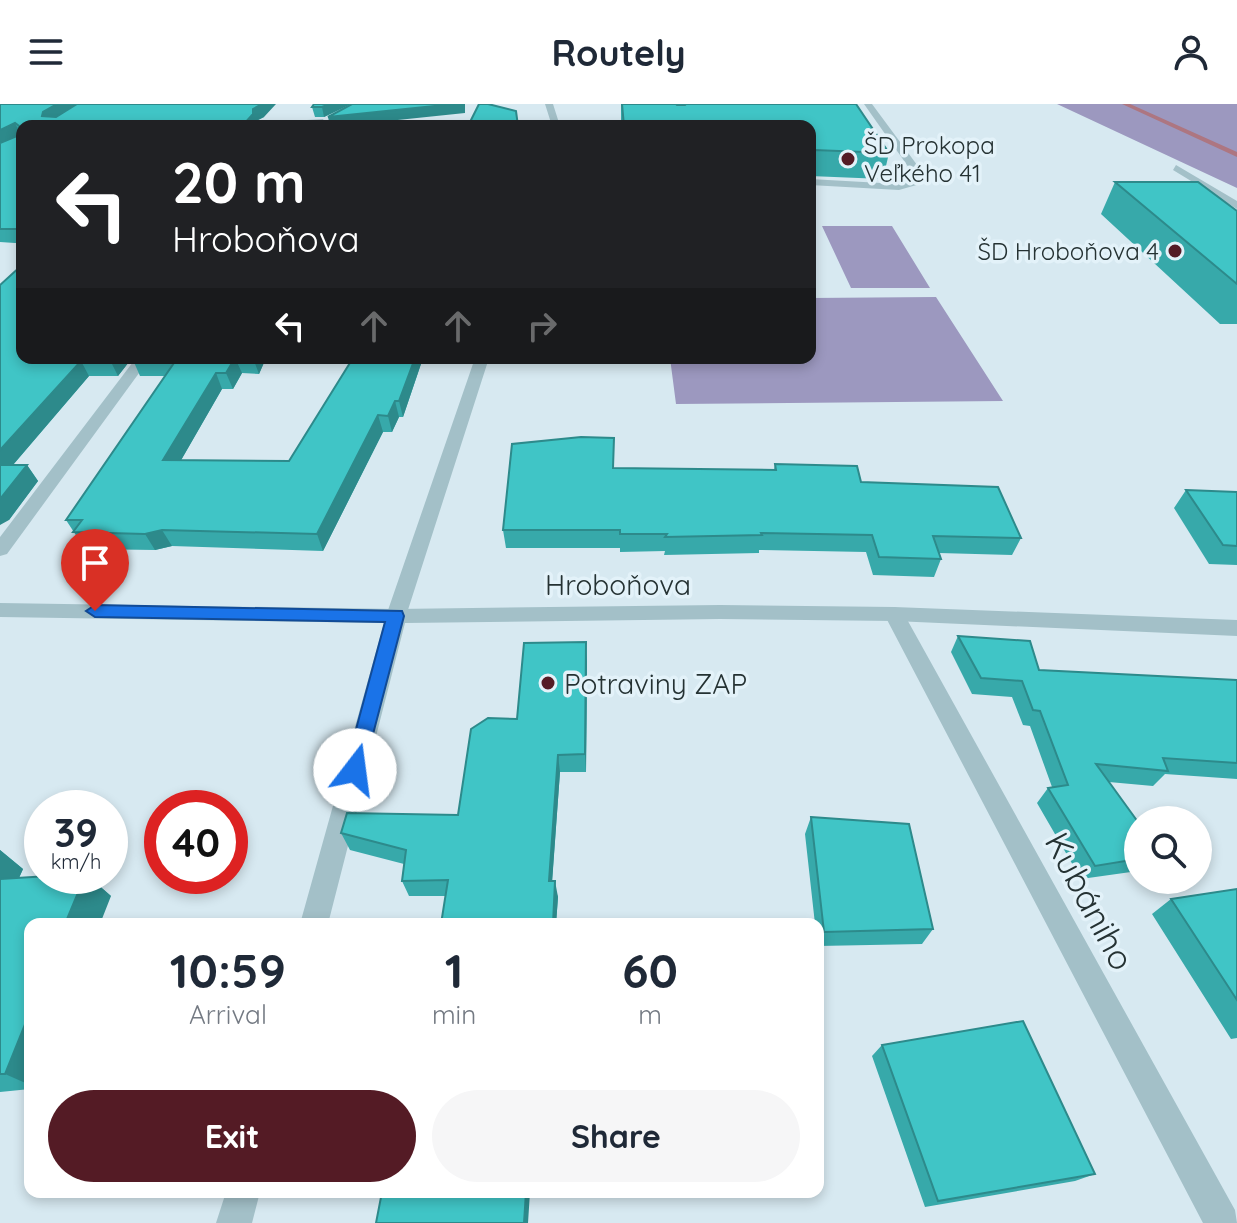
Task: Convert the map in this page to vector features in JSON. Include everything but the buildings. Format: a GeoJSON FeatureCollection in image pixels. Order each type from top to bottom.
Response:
{"type":"FeatureCollection","features":[{"type":"Feature","properties":{"kind":"street"},"geometry":{"type":"LineString","coordinates":[[816,182],[899,187],[916,182],[919,175],[868,104]]}},
{"type":"Feature","properties":{"kind":"street"},"geometry":{"type":"LineString","coordinates":[[329,120],[337,116]]}},
{"type":"Feature","properties":{"kind":"street"},"geometry":{"type":"LineString","coordinates":[[1176,168],[1237,206]]}},
{"type":"Feature","properties":{"kind":"street"},"geometry":{"type":"LineString","coordinates":[[0,550],[50,487],[139,364]]}},
{"type":"Feature","properties":{"kind":"street"},"geometry":{"type":"LineString","coordinates":[[316,918],[396,616],[480,364]]}},
{"type":"Feature","properties":{"kind":"street","name":"Hroboňova"},"geometry":{"type":"LineString","coordinates":[[0,610],[396,616],[720,612],[894,614],[1237,628]]}},
{"type":"Feature","properties":{"kind":"street","name":"Kubániho"},"geometry":{"type":"LineString","coordinates":[[894,614],[1222,1223]]}},
{"type":"Feature","properties":{"kind":"street"},"geometry":{"type":"LineString","coordinates":[[234,1223],[241,1198]]}},
{"type":"Feature","properties":{"kind":"shaded area"},"geometry":{"type":"Polygon","coordinates":[[[1057,104],[1237,104],[1237,188],[1057,104]]]}},
{"type":"Feature","properties":{"kind":"shaded area"},"geometry":{"type":"Polygon","coordinates":[[[822,226],[892,226],[930,288],[851,288],[822,226]]]}},
{"type":"Feature","properties":{"kind":"shaded area"},"geometry":{"type":"Polygon","coordinates":[[[936,297],[1003,401],[676,404],[671,364],[816,364],[816,298],[936,297]]]}},
{"type":"Feature","properties":{"kind":"waterway"},"geometry":{"type":"LineString","coordinates":[[1125,104],[1237,155]]}},
{"type":"Feature","properties":{"kind":"place","name":"ŠD Prokopa Veľkého 41"},"geometry":{"type":"Point","coordinates":[848,159]}},
{"type":"Feature","properties":{"kind":"place","name":"ŠD Hroboňova 4"},"geometry":{"type":"Point","coordinates":[1175,251]}},
{"type":"Feature","properties":{"kind":"place","name":"Potraviny ZAP"},"geometry":{"type":"Point","coordinates":[548,683]}},
{"type":"Feature","properties":{"kind":"route"},"geometry":{"type":"LineString","coordinates":[[95,611],[396,616],[355,770]]}}]}
